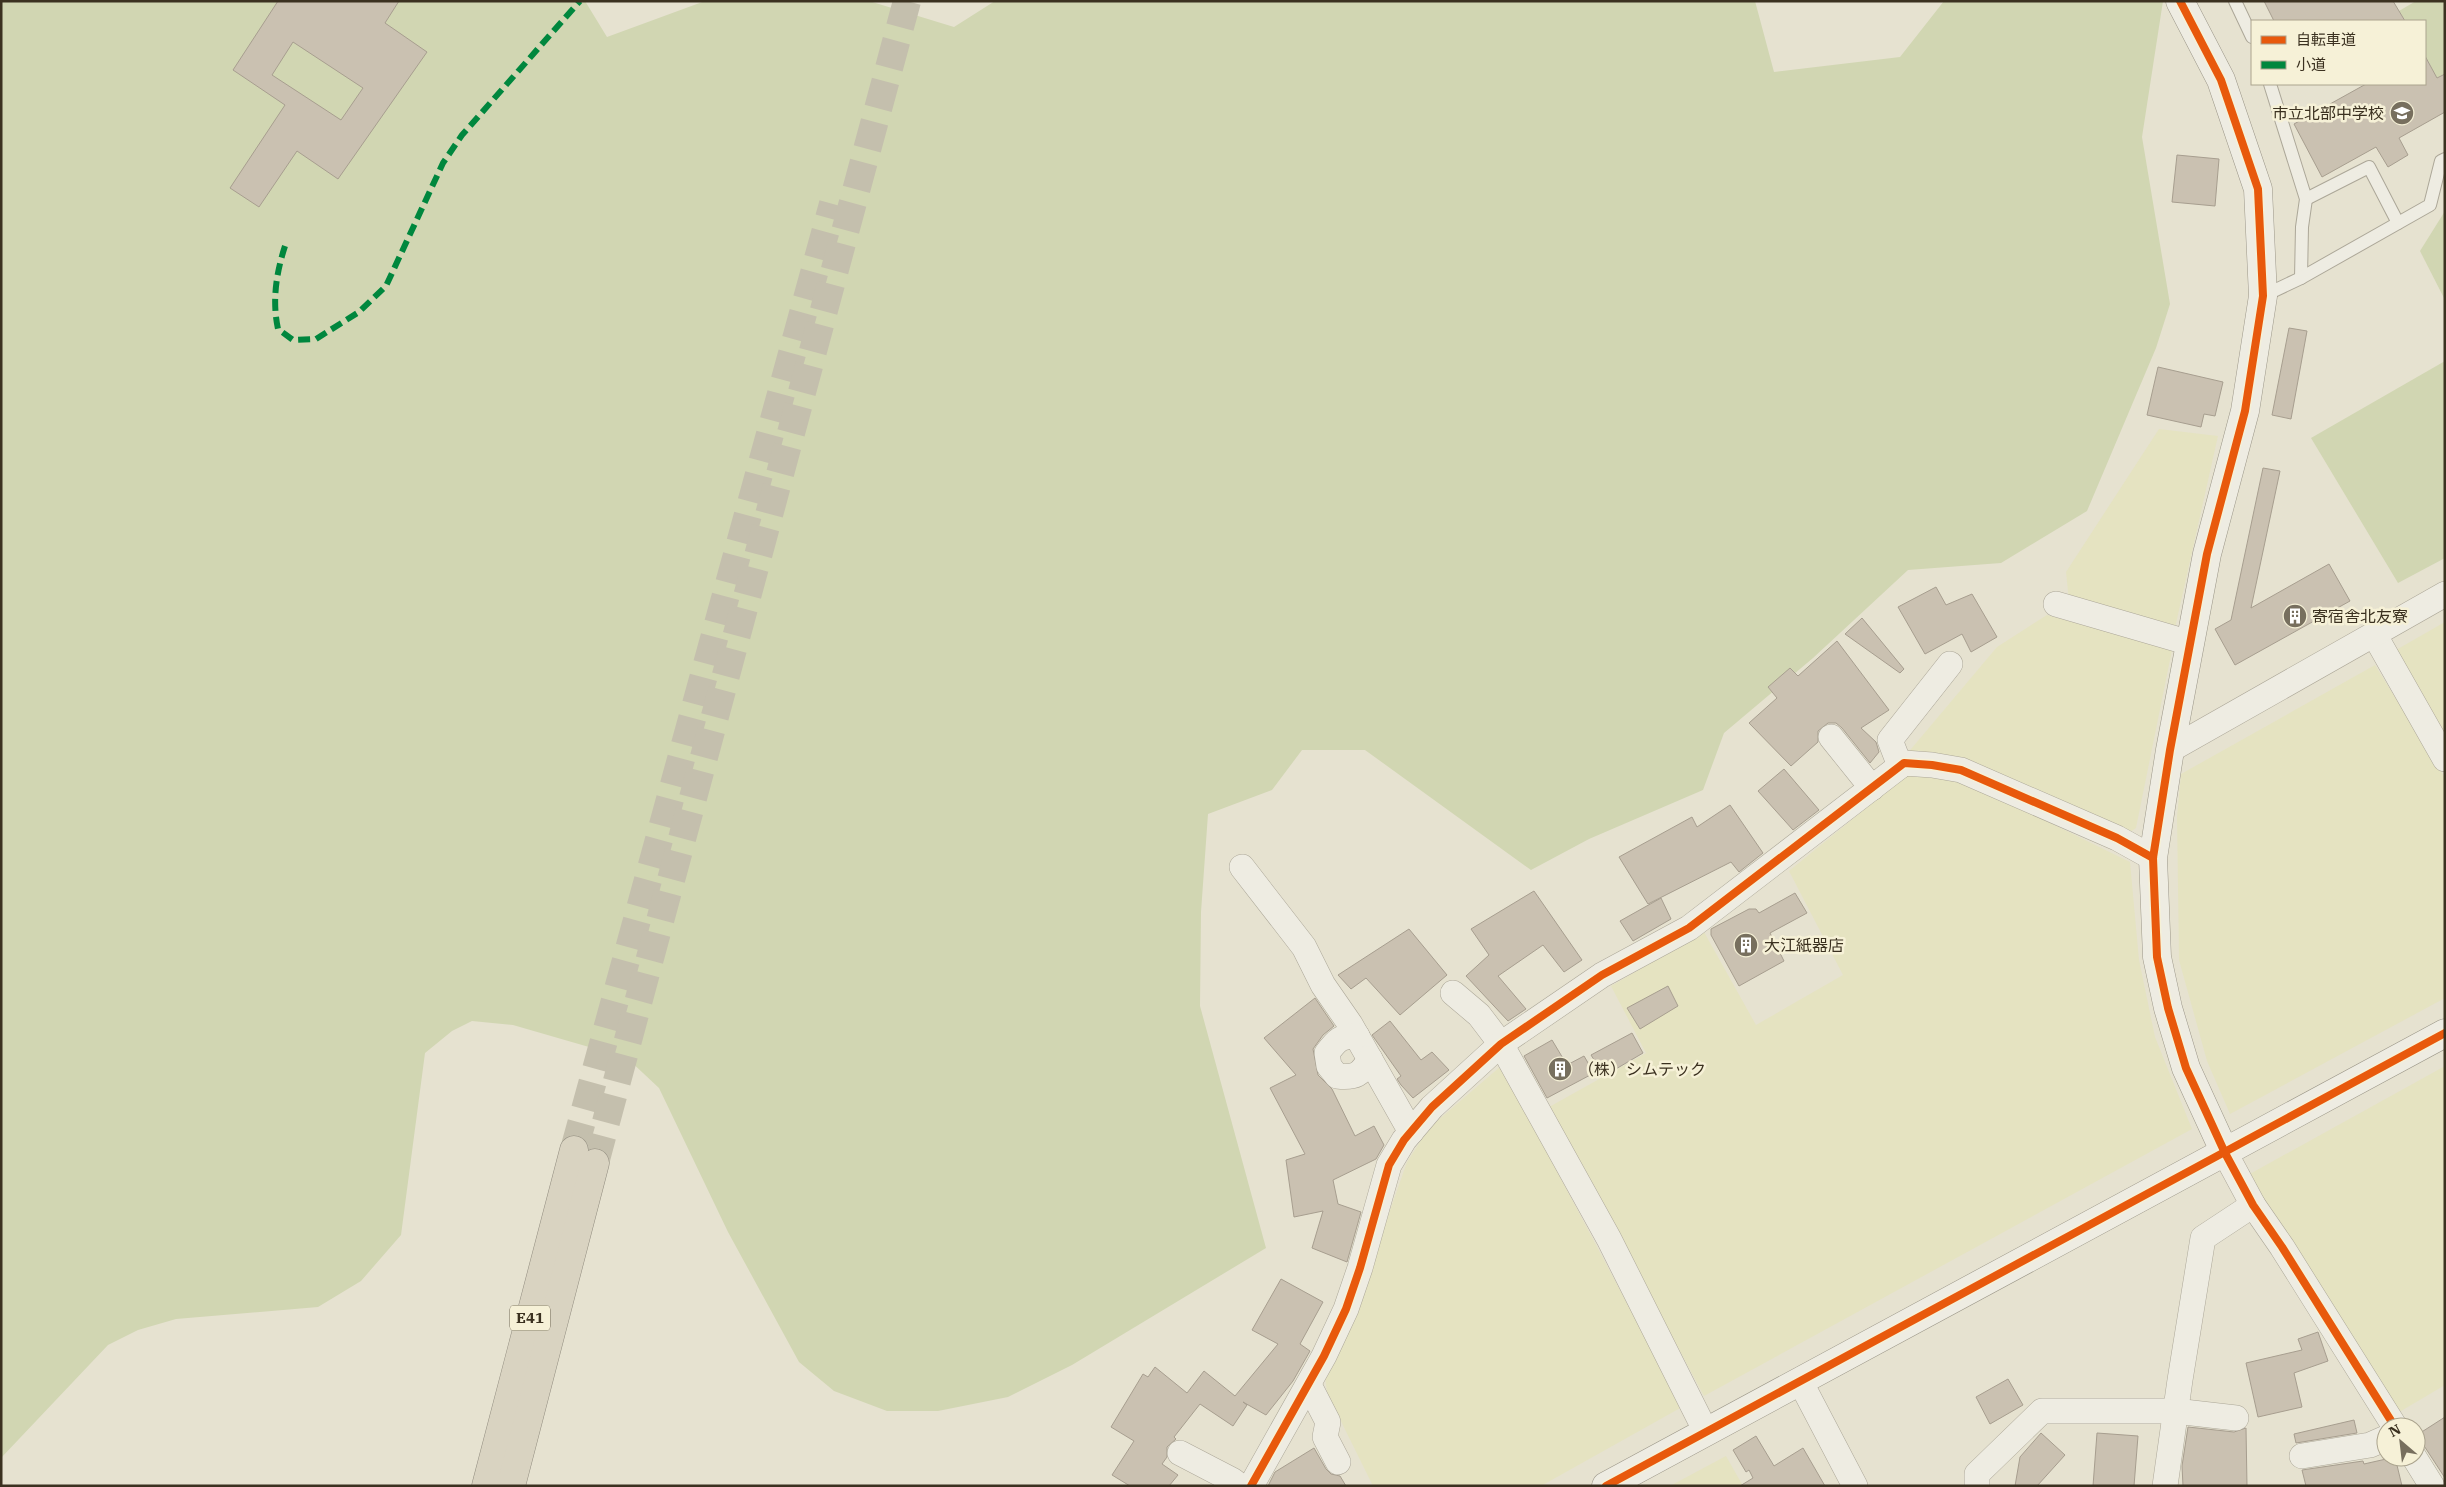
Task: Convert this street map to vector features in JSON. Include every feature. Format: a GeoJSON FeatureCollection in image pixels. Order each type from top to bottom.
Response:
{"type":"FeatureCollection","features":[{"type":"Feature","properties":{"kind":"highway","name":"E41"},"geometry":{"type":"LineString","coordinates":[[486,1486],[585,1156],[511,1486]]}},
{"type":"Feature","properties":{"kind":"street"},"geometry":{"type":"LineString","coordinates":[[2180,1],[2221,80],[2258,189],[2263,296],[2245,411],[2207,554],[2170,750],[2153,858],[2157,957],[2168,1008],[2186,1068],[2225,1153],[2253,1205],[2282,1246],[2389,1417]]}},
{"type":"Feature","properties":{"kind":"street"},"geometry":{"type":"LineString","coordinates":[[2170,750],[2445,594]]}},
{"type":"Feature","properties":{"kind":"street"},"geometry":{"type":"LineString","coordinates":[[2056,604],[2190,642]]}},
{"type":"Feature","properties":{"kind":"street"},"geometry":{"type":"LineString","coordinates":[[2374,634],[2445,759]]}},
{"type":"Feature","properties":{"kind":"street"},"geometry":{"type":"LineString","coordinates":[[1900,766],[1890,740],[1950,664]]}},
{"type":"Feature","properties":{"kind":"street"},"geometry":{"type":"LineString","coordinates":[[1831,737],[1872,788]]}},
{"type":"Feature","properties":{"kind":"street"},"geometry":{"type":"LineString","coordinates":[[1251,1486],[1308,1385],[1346,1309],[1360,1268],[1389,1165],[1411,1132],[1432,1107],[1501,1044],[1602,976],[1689,928],[1904,763],[1961,770],[2117,838],[2153,858]]}},
{"type":"Feature","properties":{"kind":"street"},"geometry":{"type":"LineString","coordinates":[[1242,867],[1304,947],[1323,985],[1357,1036],[1411,1132]]}},
{"type":"Feature","properties":{"kind":"street"},"geometry":{"type":"LineString","coordinates":[[1453,993],[1479,1015],[1501,1044],[1609,1239],[1706,1432]]}},
{"type":"Feature","properties":{"kind":"street"},"geometry":{"type":"LineString","coordinates":[[1606,1486],[2445,1033]]}},
{"type":"Feature","properties":{"kind":"street"},"geometry":{"type":"LineString","coordinates":[[1357,1036],[1346,1035],[1336,1041],[1326,1053],[1329,1066],[1337,1076],[1348,1077],[1360,1074],[1370,1059]]}},
{"type":"Feature","properties":{"kind":"street"},"geometry":{"type":"LineString","coordinates":[[2165,1486],[2203,1238],[2253,1205]]}},
{"type":"Feature","properties":{"kind":"street"},"geometry":{"type":"LineString","coordinates":[[1800,1381],[1855,1486]]}},
{"type":"Feature","properties":{"kind":"street"},"geometry":{"type":"LineString","coordinates":[[1308,1385],[1328,1422],[1325,1437],[1338,1462]]}},
{"type":"Feature","properties":{"kind":"street"},"geometry":{"type":"LineString","coordinates":[[1977,1486],[1977,1474],[2042,1411],[2175,1411],[2236,1418]]}},
{"type":"Feature","properties":{"kind":"street"},"geometry":{"type":"LineString","coordinates":[[2302,1456],[2376,1442]]}},
{"type":"Feature","properties":{"kind":"street"},"geometry":{"type":"LineString","coordinates":[[1180,1453],[1240,1486]]}},
{"type":"Feature","properties":{"kind":"street"},"geometry":{"type":"LineString","coordinates":[[2423,1467],[2436,1481]]}},
{"type":"Feature","properties":{"kind":"lane"},"geometry":{"type":"LineString","coordinates":[[2235,1],[2251,35]]}},
{"type":"Feature","properties":{"kind":"lane"},"geometry":{"type":"LineString","coordinates":[[2270,85],[2306,199],[2302,227],[2300,278]]}},
{"type":"Feature","properties":{"kind":"lane"},"geometry":{"type":"LineString","coordinates":[[2263,296],[2300,278],[2430,205],[2441,161],[2445,159]]}},
{"type":"Feature","properties":{"kind":"lane"},"geometry":{"type":"LineString","coordinates":[[2306,199],[2369,168],[2398,223]]}},
{"type":"Feature","properties":{"kind":"shaded area"},"geometry":{"type":"Polygon","coordinates":[[[2159,429],[2218,436],[2175,628],[2069,601],[2066,572],[2159,429]]]}},
{"type":"Feature","properties":{"kind":"shaded area"},"geometry":{"type":"Polygon","coordinates":[[[2047,615],[2172,650],[2136,828],[2129,833],[1906,755],[1997,647],[2047,615]]]}},
{"type":"Feature","properties":{"kind":"shaded area"},"geometry":{"type":"Polygon","coordinates":[[[2445,622],[2445,736],[2396,650],[2445,622]]]}},
{"type":"Feature","properties":{"kind":"shaded area"},"geometry":{"type":"Polygon","coordinates":[[[2375,665],[2445,778],[2445,998],[2230,1114],[2207,1061],[2179,960],[2177,817],[2181,774],[2375,665]]]}},
{"type":"Feature","properties":{"kind":"shaded area"},"geometry":{"type":"Polygon","coordinates":[[[1908,774],[1952,779],[2034,815],[2130,862],[2139,960],[2155,1037],[2192,1129],[1704,1396],[1549,1107],[1646,1053],[1611,986],[1704,932],[1756,1025],[1843,975],[1789,871],[1908,774]]]}},
{"type":"Feature","properties":{"kind":"shaded area"},"geometry":{"type":"Polygon","coordinates":[[[1501,1066],[1682,1407],[1541,1486],[1373,1486],[1327,1393],[1325,1377],[1347,1333],[1407,1162],[1429,1128],[1501,1066]]]}},
{"type":"Feature","properties":{"kind":"shaded area"},"geometry":{"type":"Polygon","coordinates":[[[2445,1066],[2445,1385],[2396,1414],[2248,1175],[2445,1066]]]}},
{"type":"Feature","properties":{"kind":"shaded area"},"geometry":{"type":"Polygon","coordinates":[[[1726,1456],[1743,1486],[1670,1486],[1726,1456]]]}},
{"type":"Feature","properties":{"kind":"green space"},"geometry":{"type":"Polygon","coordinates":[[[1,1],[585,1],[607,37],[705,1],[869,1],[954,27],[995,1],[1755,1],[1774,72],[1900,57],[1944,1],[2163,1],[2142,137],[2170,304],[2156,348],[2087,511],[2001,563],[1908,570],[1813,658],[1724,733],[1703,790],[1589,839],[1531,870],[1365,750],[1302,750],[1272,790],[1208,814],[1201,912],[1200,1006],[1266,1248],[1072,1365],[1008,1397],[938,1411],[887,1411],[834,1391],[799,1362],[728,1232],[659,1088],[627,1058],[513,1025],[472,1021],[452,1031],[425,1053],[401,1235],[361,1281],[318,1307],[176,1319],[138,1330],[108,1345],[1,1458],[1,1]]]}},
{"type":"Feature","properties":{"kind":"green space"},"geometry":{"type":"Polygon","coordinates":[[[2416,1],[2445,1],[2445,74],[2437,78],[2426,58],[2426,20],[2404,20],[2399,11],[2416,1]]]}},
{"type":"Feature","properties":{"kind":"green space"},"geometry":{"type":"Polygon","coordinates":[[[2445,211],[2445,300],[2420,251],[2445,211]]]}},
{"type":"Feature","properties":{"kind":"green space"},"geometry":{"type":"Polygon","coordinates":[[[2445,361],[2445,558],[2398,583],[2311,438],[2445,361]]]}},
{"type":"Feature","properties":{"kind":"building"},"geometry":{"type":"Polygon","coordinates":[[[278,1],[399,1],[385,23],[427,52],[338,179],[297,151],[259,207],[230,188],[285,105],[233,70],[278,1]],[[293,42],[272,75],[341,120],[363,88],[293,42]]]}},
{"type":"Feature","properties":{"kind":"building"},"geometry":{"type":"Polygon","coordinates":[[[2264,1],[2393,1],[2404,20],[2274,20],[2264,1]]]}},
{"type":"Feature","properties":{"kind":"building"},"geometry":{"type":"Polygon","coordinates":[[[2426,58],[2437,78],[2445,74],[2445,112],[2399,138],[2408,155],[2388,167],[2376,147],[2322,177],[2294,124],[2364,85],[2426,85],[2426,58]]]}},
{"type":"Feature","properties":{"kind":"building"},"geometry":{"type":"Polygon","coordinates":[[[2177,155],[2219,159],[2215,206],[2172,202],[2177,155]]]}},
{"type":"Feature","properties":{"kind":"building"},"geometry":{"type":"Polygon","coordinates":[[[2289,328],[2307,331],[2291,419],[2272,415],[2289,328]]]}},
{"type":"Feature","properties":{"kind":"building"},"geometry":{"type":"Polygon","coordinates":[[[2158,367],[2223,382],[2215,416],[2204,414],[2201,427],[2147,415],[2158,367]]]}},
{"type":"Feature","properties":{"kind":"building"},"geometry":{"type":"Polygon","coordinates":[[[2263,468],[2280,471],[2251,608],[2329,564],[2350,601],[2235,665],[2215,629],[2231,620],[2263,468]]]}},
{"type":"Feature","properties":{"kind":"building"},"geometry":{"type":"Polygon","coordinates":[[[1936,587],[1946,605],[1972,594],[1997,637],[1971,652],[1962,634],[1925,654],[1898,607],[1936,587]]]}},
{"type":"Feature","properties":{"kind":"building"},"geometry":{"type":"Polygon","coordinates":[[[1862,618],[1904,669],[1900,673],[1845,634],[1862,618]]]}},
{"type":"Feature","properties":{"kind":"building"},"geometry":{"type":"Polygon","coordinates":[[[1837,641],[1889,710],[1861,728],[1876,742],[1879,752],[1870,763],[1842,728],[1836,723],[1828,723],[1818,731],[1818,742],[1791,766],[1749,723],[1777,698],[1768,687],[1790,668],[1798,676],[1837,641]]]}},
{"type":"Feature","properties":{"kind":"building"},"geometry":{"type":"Polygon","coordinates":[[[1784,769],[1819,810],[1793,830],[1758,791],[1784,769]]]}},
{"type":"Feature","properties":{"kind":"building"},"geometry":{"type":"Polygon","coordinates":[[[1730,805],[1763,853],[1739,872],[1731,862],[1648,904],[1619,857],[1692,817],[1697,827],[1730,805]]]}},
{"type":"Feature","properties":{"kind":"building"},"geometry":{"type":"Polygon","coordinates":[[[1534,891],[1582,960],[1564,972],[1543,945],[1498,976],[1526,1009],[1508,1021],[1466,976],[1489,955],[1471,929],[1534,891]]]}},
{"type":"Feature","properties":{"kind":"building","name":"大江紙器店"},"geometry":{"type":"Polygon","coordinates":[[[1795,893],[1807,913],[1770,933],[1784,961],[1739,986],[1711,935],[1711,929],[1749,909],[1756,909],[1759,913],[1795,893]]]}},
{"type":"Feature","properties":{"kind":"building"},"geometry":{"type":"Polygon","coordinates":[[[1661,898],[1671,919],[1633,941],[1620,921],[1661,898]]]}},
{"type":"Feature","properties":{"kind":"building"},"geometry":{"type":"Polygon","coordinates":[[[1409,929],[1447,975],[1400,1015],[1366,978],[1351,989],[1338,975],[1409,929]]]}},
{"type":"Feature","properties":{"kind":"building"},"geometry":{"type":"Polygon","coordinates":[[[1668,986],[1678,1006],[1640,1029],[1627,1008],[1668,986]]]}},
{"type":"Feature","properties":{"kind":"building"},"geometry":{"type":"Polygon","coordinates":[[[1315,998],[1334,1026],[1323,1035],[1313,1049],[1318,1075],[1332,1089],[1355,1136],[1374,1126],[1384,1145],[1376,1159],[1333,1180],[1338,1204],[1361,1212],[1347,1262],[1312,1248],[1323,1211],[1294,1217],[1286,1160],[1305,1154],[1270,1088],[1296,1075],[1264,1038],[1315,998]]]}},
{"type":"Feature","properties":{"kind":"building"},"geometry":{"type":"Polygon","coordinates":[[[1390,1021],[1421,1060],[1432,1052],[1449,1070],[1413,1098],[1397,1079],[1401,1076],[1372,1035],[1390,1021]]]}},
{"type":"Feature","properties":{"kind":"building"},"geometry":{"type":"Polygon","coordinates":[[[1632,1033],[1643,1053],[1604,1076],[1591,1055],[1632,1033]]]}},
{"type":"Feature","properties":{"kind":"building","name":"（株）シムテック"},"geometry":{"type":"Polygon","coordinates":[[[1552,1040],[1567,1065],[1584,1056],[1594,1073],[1547,1098],[1524,1056],[1552,1040]]]}},
{"type":"Feature","properties":{"kind":"building"},"geometry":{"type":"Polygon","coordinates":[[[1281,1279],[1323,1302],[1300,1344],[1310,1351],[1293,1381],[1266,1415],[1243,1402],[1247,1405],[1233,1426],[1200,1404],[1174,1437],[1176,1439],[1167,1447],[1167,1457],[1162,1464],[1178,1475],[1169,1486],[1130,1486],[1112,1475],[1134,1441],[1111,1427],[1143,1374],[1148,1377],[1155,1367],[1187,1393],[1204,1371],[1235,1396],[1278,1344],[1252,1330],[1281,1279]]]}},
{"type":"Feature","properties":{"kind":"building"},"geometry":{"type":"Polygon","coordinates":[[[2318,1332],[2328,1361],[2294,1373],[2302,1407],[2258,1417],[2246,1363],[2302,1350],[2298,1339],[2318,1332]]]}},
{"type":"Feature","properties":{"kind":"building"},"geometry":{"type":"Polygon","coordinates":[[[2008,1379],[2023,1405],[1990,1424],[1976,1397],[2008,1379]]]}},
{"type":"Feature","properties":{"kind":"building"},"geometry":{"type":"Polygon","coordinates":[[[2445,1417],[2445,1478],[2426,1449],[2426,1429],[2445,1417]]]}},
{"type":"Feature","properties":{"kind":"building"},"geometry":{"type":"Polygon","coordinates":[[[2354,1420],[2357,1433],[2296,1443],[2294,1434],[2354,1420]]]}},
{"type":"Feature","properties":{"kind":"building"},"geometry":{"type":"Polygon","coordinates":[[[2188,1427],[2234,1432],[2246,1428],[2247,1486],[2183,1486],[2182,1466],[2188,1427]]]}},
{"type":"Feature","properties":{"kind":"building"},"geometry":{"type":"Polygon","coordinates":[[[2041,1433],[2065,1455],[2037,1486],[2015,1486],[2020,1457],[2041,1433]]]}},
{"type":"Feature","properties":{"kind":"building"},"geometry":{"type":"Polygon","coordinates":[[[2097,1433],[2138,1436],[2134,1486],[2093,1486],[2097,1433]]]}},
{"type":"Feature","properties":{"kind":"building"},"geometry":{"type":"Polygon","coordinates":[[[1756,1436],[1774,1466],[1803,1448],[1825,1486],[1740,1486],[1753,1478],[1749,1470],[1746,1472],[1733,1450],[1756,1436]]]}},
{"type":"Feature","properties":{"kind":"building"},"geometry":{"type":"Polygon","coordinates":[[[1314,1448],[1326,1469],[1331,1474],[1340,1476],[1346,1486],[1268,1486],[1275,1472],[1314,1448]]]}},
{"type":"Feature","properties":{"kind":"building"},"geometry":{"type":"Polygon","coordinates":[[[2363,1461],[2364,1464],[2376,1461],[2376,1467],[2397,1467],[2402,1486],[2306,1486],[2302,1470],[2363,1461]]]}},
{"type":"Feature","properties":{"kind":"tunnel"},"geometry":{"type":"LineString","coordinates":[[595,1163],[907,1]]}},
{"type":"Feature","properties":{"kind":"tunnel"},"geometry":{"type":"LineString","coordinates":[[574,1150],[833,204]]}},
{"type":"Feature","properties":{"kind":"marked path"},"geometry":{"type":"LineString","coordinates":[[285,246],[279,267],[275,298],[278,329],[293,340],[316,339],[359,312],[386,286],[443,163],[462,135],[580,1]]}},
{"type":"Feature","properties":{"kind":"cycle path"},"geometry":{"type":"LineString","coordinates":[[2180,1],[2221,80],[2258,189],[2263,296],[2245,411],[2207,554],[2170,750],[2153,858],[2157,957],[2168,1008],[2186,1068],[2225,1153],[2253,1205],[2282,1247],[2389,1417]]}},
{"type":"Feature","properties":{"kind":"cycle path"},"geometry":{"type":"LineString","coordinates":[[1251,1486],[1324,1356],[1346,1309],[1360,1268],[1389,1165],[1404,1140],[1432,1107],[1501,1044],[1602,975],[1689,928],[1904,763],[1961,770],[2117,838],[2153,858]]}},
{"type":"Feature","properties":{"kind":"cycle path"},"geometry":{"type":"LineString","coordinates":[[1606,1486],[2445,1033]]}},
{"type":"Feature","properties":{"kind":"place","name":"市立北部中学校"},"geometry":{"type":"Point","coordinates":[2402,113]}},
{"type":"Feature","properties":{"kind":"place","name":"寄宿舎北友寮"},"geometry":{"type":"Point","coordinates":[2295,616]}},
{"type":"Feature","properties":{"kind":"place","name":"大江紙器店"},"geometry":{"type":"Point","coordinates":[1746,945]}},
{"type":"Feature","properties":{"kind":"place","name":"（株）シムテック"},"geometry":{"type":"Point","coordinates":[1560,1069]}}]}
